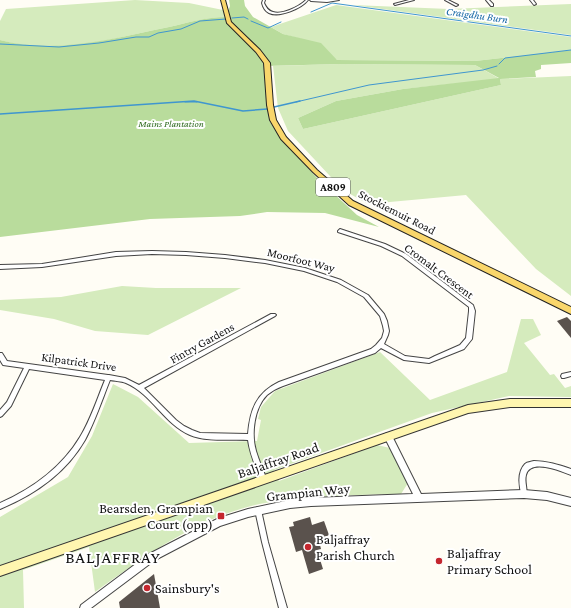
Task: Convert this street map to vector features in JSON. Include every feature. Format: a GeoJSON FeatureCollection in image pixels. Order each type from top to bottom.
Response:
{"type":"FeatureCollection","features":[{"type":"Feature","properties":{"kind":"main road","name":"Stockiemuir Road"},"geometry":{"type":"LineString","coordinates":[[223,0],[229,22],[258,51],[267,63],[270,105],[273,120],[283,138],[315,171],[351,203],[571,311]]}},
{"type":"Feature","properties":{"kind":"main road","name":"Baljaffray Road"},"geometry":{"type":"LineString","coordinates":[[0,571],[441,418],[486,405],[524,402],[571,403]]}},
{"type":"Feature","properties":{"kind":"street"},"geometry":{"type":"LineString","coordinates":[[264,0],[264,7],[274,15],[300,6],[307,0]]}},
{"type":"Feature","properties":{"kind":"street"},"geometry":{"type":"LineString","coordinates":[[311,0],[338,0]]}},
{"type":"Feature","properties":{"kind":"street"},"geometry":{"type":"LineString","coordinates":[[395,4],[402,4],[413,0]]}},
{"type":"Feature","properties":{"kind":"street"},"geometry":{"type":"LineString","coordinates":[[446,0],[453,1],[457,5]]}},
{"type":"Feature","properties":{"kind":"street"},"geometry":{"type":"LineString","coordinates":[[531,0],[536,2]]}},
{"type":"Feature","properties":{"kind":"street","name":"Cromalt Crescent"},"geometry":{"type":"LineString","coordinates":[[340,231],[383,245],[404,255],[471,306],[472,311],[469,339],[462,347],[437,358],[429,361],[404,358],[381,345]]}},
{"type":"Feature","properties":{"kind":"street","name":"Moorfoot Way"},"geometry":{"type":"LineString","coordinates":[[0,268],[48,265],[92,257],[126,253],[162,252],[240,258],[289,266],[332,278],[361,292],[378,308],[386,325],[387,336],[381,345]]}},
{"type":"Feature","properties":{"kind":"street","name":"Fintry Gardens"},"geometry":{"type":"LineString","coordinates":[[139,388],[273,315]]}},
{"type":"Feature","properties":{"kind":"street"},"geometry":{"type":"LineString","coordinates":[[264,480],[252,448],[251,436],[257,405],[263,396],[271,389],[281,384],[373,351],[381,345]]}},
{"type":"Feature","properties":{"kind":"street","name":"Kilpatrick Drive"},"geometry":{"type":"LineString","coordinates":[[0,355],[3,364],[28,366],[125,380],[139,388],[182,429],[200,436],[251,436]]}},
{"type":"Feature","properties":{"kind":"street"},"geometry":{"type":"LineString","coordinates":[[0,414],[8,404],[28,366]]}},
{"type":"Feature","properties":{"kind":"street"},"geometry":{"type":"LineString","coordinates":[[564,376],[571,374]]}},
{"type":"Feature","properties":{"kind":"street"},"geometry":{"type":"LineString","coordinates":[[0,506],[34,489],[62,465],[82,440],[109,378]]}},
{"type":"Feature","properties":{"kind":"street"},"geometry":{"type":"LineString","coordinates":[[388,436],[419,498]]}},
{"type":"Feature","properties":{"kind":"street"},"geometry":{"type":"LineString","coordinates":[[524,494],[521,474],[525,467],[536,462],[545,463],[571,472]]}},
{"type":"Feature","properties":{"kind":"street","name":"Grampian Way"},"geometry":{"type":"LineString","coordinates":[[84,608],[152,557],[219,522],[258,510],[311,502],[524,494],[547,496],[571,502]]}},
{"type":"Feature","properties":{"kind":"street"},"geometry":{"type":"LineString","coordinates":[[258,510],[283,608]]}},
{"type":"Feature","properties":{"kind":"green space"},"geometry":{"type":"Polygon","coordinates":[[[135,0],[189,3],[223,10],[226,17],[197,20],[85,44],[42,46],[0,40],[0,21],[6,9],[135,0]]]}},
{"type":"Feature","properties":{"kind":"green space","name":"Mains Plantation"},"geometry":{"type":"Polygon","coordinates":[[[229,0],[244,0],[245,6],[253,17],[283,34],[321,43],[337,60],[475,61],[571,50],[571,63],[541,65],[541,69],[535,71],[536,77],[500,79],[501,85],[303,129],[298,118],[336,101],[403,89],[499,78],[475,65],[340,64],[266,66],[269,120],[277,133],[317,178],[357,215],[379,227],[325,213],[267,212],[240,216],[150,219],[0,237],[0,40],[42,46],[106,40],[204,19],[226,17],[230,6],[229,0]]]}},
{"type":"Feature","properties":{"kind":"green space"},"geometry":{"type":"Polygon","coordinates":[[[571,4],[571,35],[353,5],[449,9],[571,4]]]}},
{"type":"Feature","properties":{"kind":"green space"},"geometry":{"type":"Polygon","coordinates":[[[336,5],[571,37],[571,50],[475,61],[337,60],[301,39],[283,34],[271,27],[336,5]]]}},
{"type":"Feature","properties":{"kind":"green space"},"geometry":{"type":"Polygon","coordinates":[[[340,64],[475,65],[500,79],[571,76],[571,296],[536,269],[466,195],[368,204],[343,190],[288,131],[278,108],[273,66],[340,64]],[[500,79],[403,89],[336,101],[298,118],[303,129],[501,85],[500,79]]]}},
{"type":"Feature","properties":{"kind":"green space"},"geometry":{"type":"Polygon","coordinates":[[[122,286],[156,288],[241,288],[148,335],[95,331],[54,319],[0,310],[0,300],[61,297],[122,286]]]}},
{"type":"Feature","properties":{"kind":"green space"},"geometry":{"type":"Polygon","coordinates":[[[521,319],[533,319],[541,335],[524,343],[550,375],[554,374],[565,388],[571,386],[571,397],[509,396],[432,413],[274,470],[279,481],[377,445],[390,448],[408,483],[401,494],[299,498],[265,503],[241,509],[218,517],[175,538],[134,564],[95,592],[89,547],[23,570],[24,608],[0,608],[0,517],[68,477],[92,436],[113,384],[138,397],[189,443],[257,441],[261,420],[258,419],[261,407],[275,391],[380,352],[430,400],[507,372],[521,319]]]}},
{"type":"Feature","properties":{"kind":"building"},"geometry":{"type":"Polygon","coordinates":[[[567,317],[571,321],[571,338],[557,321],[567,317]]]}},
{"type":"Feature","properties":{"kind":"building","name":"Baljaffray Parish Church"},"geometry":{"type":"Polygon","coordinates":[[[310,517],[312,525],[324,521],[329,535],[327,536],[329,542],[320,545],[321,549],[317,550],[323,569],[309,574],[302,550],[296,552],[289,527],[294,526],[293,522],[310,517]]]}},
{"type":"Feature","properties":{"kind":"building","name":"Sainsbury's"},"geometry":{"type":"Polygon","coordinates":[[[154,574],[160,608],[120,608],[119,602],[154,574]]]}},
{"type":"Feature","properties":{"kind":"waterway","name":"Craigdhu Burn"},"geometry":{"type":"LineString","coordinates":[[311,12],[332,3],[571,36]]}},
{"type":"Feature","properties":{"kind":"waterway"},"geometry":{"type":"LineString","coordinates":[[232,18],[244,17],[248,19]]}},
{"type":"Feature","properties":{"kind":"waterway"},"geometry":{"type":"LineString","coordinates":[[0,44],[59,47],[99,43],[136,37],[149,37],[158,33],[181,29],[200,21],[226,19]]}},
{"type":"Feature","properties":{"kind":"waterway"},"geometry":{"type":"LineString","coordinates":[[251,21],[268,28],[281,22]]}},
{"type":"Feature","properties":{"kind":"waterway"},"geometry":{"type":"LineString","coordinates":[[499,64],[505,58],[571,50]]}},
{"type":"Feature","properties":{"kind":"waterway"},"geometry":{"type":"LineString","coordinates":[[296,102],[369,85],[483,70],[497,66]]}},
{"type":"Feature","properties":{"kind":"waterway"},"geometry":{"type":"LineString","coordinates":[[0,114],[194,101],[243,111],[267,109]]}},
{"type":"Feature","properties":{"kind":"waterway"},"geometry":{"type":"LineString","coordinates":[[274,107],[300,101]]}},
{"type":"Feature","properties":{"kind":"waterway"},"geometry":{"type":"LineString","coordinates":[[185,102],[197,102]]}},
{"type":"Feature","properties":{"kind":"place","name":"Bearsden, Grampian Court (opp)"},"geometry":{"type":"Point","coordinates":[221,516]}},
{"type":"Feature","properties":{"kind":"place","name":"Baljaffray Parish Church"},"geometry":{"type":"Point","coordinates":[308,547]}},
{"type":"Feature","properties":{"kind":"place","name":"Baljaffray Primary School"},"geometry":{"type":"Point","coordinates":[439,561]}},
{"type":"Feature","properties":{"kind":"place","name":"Sainsbury's"},"geometry":{"type":"Point","coordinates":[147,588]}},
{"type":"Feature","properties":{"kind":"district","name":"BALJAFFRAY"},"geometry":{"type":"Point","coordinates":[113,557]}}]}
